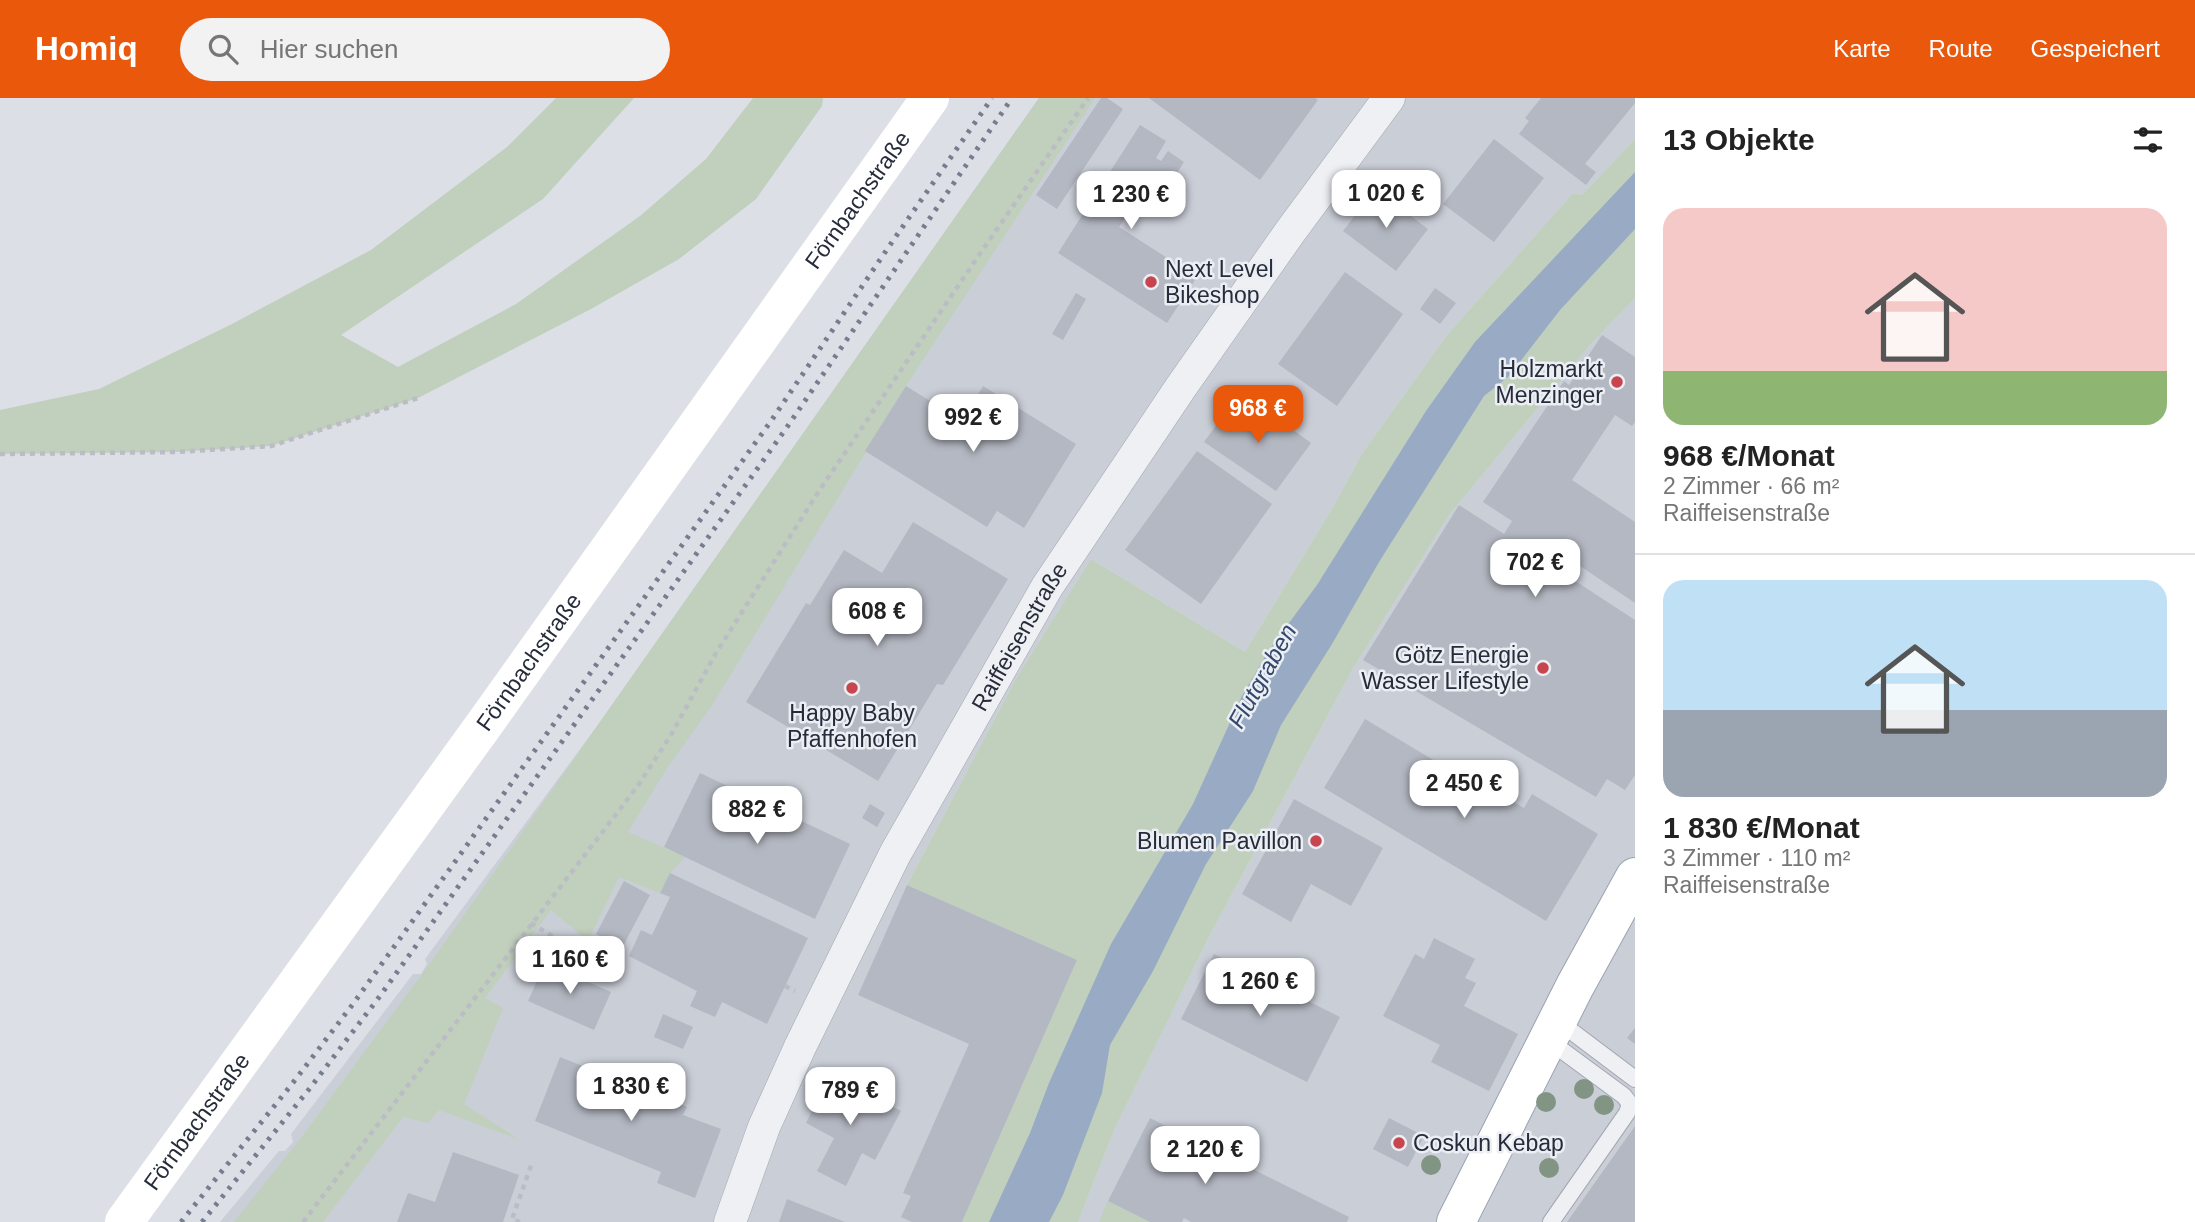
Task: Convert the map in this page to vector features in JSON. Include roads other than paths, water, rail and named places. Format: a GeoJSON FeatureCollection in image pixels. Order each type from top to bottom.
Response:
{"type":"FeatureCollection","features":[{"type":"Feature","properties":{"kind":"street","name":"Förnbachstraße"},"geometry":{"type":"LineString","coordinates":[[124,1222],[494,711],[930,98]]}},
{"type":"Feature","properties":{"kind":"street","name":"Raiffeisenstraße"},"geometry":{"type":"LineString","coordinates":[[730,1222],[764,1127],[800,1047],[895,854],[1047,587],[1181,387],[1389,98]]}},
{"type":"Feature","properties":{"kind":"street"},"geometry":{"type":"LineString","coordinates":[[1456,1222],[1635,877]]}},
{"type":"Feature","properties":{"kind":"lane"},"geometry":{"type":"LineString","coordinates":[[1553,1031],[1635,1079]]}},
{"type":"Feature","properties":{"kind":"lane"},"geometry":{"type":"LineString","coordinates":[[1550,1222],[1632,1105],[1553,1031]]}},
{"type":"Feature","properties":{"kind":"water","name":"Flutgraben"},"geometry":{"type":"Polygon","coordinates":[[[1635,172],[1635,229],[1560,310],[1509,376],[1484,396],[1379,562],[1281,725],[1253,791],[1206,864],[1153,971],[1110,1045],[1102,1093],[1063,1195],[1049,1222],[989,1222],[1111,944],[1193,804],[1242,696],[1269,650],[1317,585],[1426,411],[1475,342],[1635,172]]]}},
{"type":"Feature","properties":{"kind":"railway"},"geometry":{"type":"LineString","coordinates":[[181,1222],[353,1004],[771,421],[992,98]]}},
{"type":"Feature","properties":{"kind":"railway"},"geometry":{"type":"LineString","coordinates":[[202,1222],[380,996],[785,430],[1012,98]]}},
{"type":"Feature","properties":{"kind":"place","name":"Next Level Bikeshop"},"geometry":{"type":"Point","coordinates":[1151,282]}},
{"type":"Feature","properties":{"kind":"place","name":"Holzmarkt Menzinger"},"geometry":{"type":"Point","coordinates":[1617,382]}},
{"type":"Feature","properties":{"kind":"place","name":"Götz Energie Wasser Lifestyle"},"geometry":{"type":"Point","coordinates":[1543,668]}},
{"type":"Feature","properties":{"kind":"place","name":"Happy Baby Pfaffenhofen"},"geometry":{"type":"Point","coordinates":[852,688]}},
{"type":"Feature","properties":{"kind":"place","name":"Blumen Pavillon"},"geometry":{"type":"Point","coordinates":[1316,841]}},
{"type":"Feature","properties":{"kind":"place","name":"Coskun Kebap"},"geometry":{"type":"Point","coordinates":[1399,1143]}}]}
